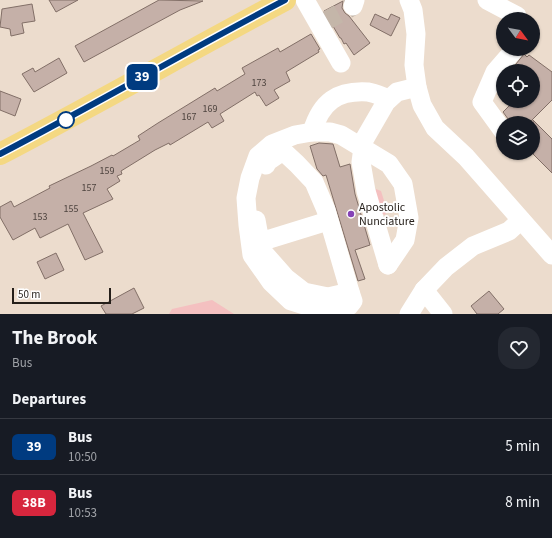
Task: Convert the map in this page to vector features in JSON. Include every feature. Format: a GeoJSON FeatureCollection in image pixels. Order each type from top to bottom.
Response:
{"type":"FeatureCollection","features":[{"type":"Feature","properties":{"kind":"main road"},"geometry":{"type":"LineString","coordinates":[[0,154],[284,0]]}},
{"type":"Feature","properties":{"kind":"lane"},"geometry":{"type":"LineString","coordinates":[[305,0],[319,22],[341,63]]}},
{"type":"Feature","properties":{"kind":"lane"},"geometry":{"type":"LineString","coordinates":[[409,0],[416,34],[414,65],[417,86],[422,105],[434,128],[471,163],[552,255]]}},
{"type":"Feature","properties":{"kind":"lane"},"geometry":{"type":"LineString","coordinates":[[487,0],[510,12]]}},
{"type":"Feature","properties":{"kind":"lane"},"geometry":{"type":"LineString","coordinates":[[496,121],[482,102],[495,72],[509,56]]}},
{"type":"Feature","properties":{"kind":"lane"},"geometry":{"type":"LineString","coordinates":[[350,292],[328,297],[304,292],[286,278],[263,252],[255,214],[256,186],[267,162],[283,151],[298,164],[314,182],[326,210],[328,221],[353,301],[349,306],[338,310],[314,308],[292,300],[271,282],[252,255],[246,198],[250,178],[258,156],[272,144],[295,135],[312,132],[330,132],[341,136],[363,148],[389,164],[403,184],[409,218],[405,240],[388,265],[366,191],[361,162],[363,148],[364,140],[389,99],[397,92],[417,86]]}},
{"type":"Feature","properties":{"kind":"lane"},"geometry":{"type":"LineString","coordinates":[[312,132],[315,122],[325,105],[343,94],[369,92],[389,99]]}},
{"type":"Feature","properties":{"kind":"lane"},"geometry":{"type":"LineString","coordinates":[[409,314],[424,290],[446,267],[473,246],[509,231],[521,220]]}},
{"type":"Feature","properties":{"kind":"lane"},"geometry":{"type":"LineString","coordinates":[[260,242],[328,221]]}},
{"type":"Feature","properties":{"kind":"lane"},"geometry":{"type":"LineString","coordinates":[[424,290],[443,314]]}},
{"type":"Feature","properties":{"kind":"shaded area"},"geometry":{"type":"Polygon","coordinates":[[[376,189],[381,191],[387,210],[385,215],[380,213],[374,194],[376,189]]]}},
{"type":"Feature","properties":{"kind":"shaded area"},"geometry":{"type":"Polygon","coordinates":[[[212,300],[234,314],[169,314],[172,309],[212,300]]]}},
{"type":"Feature","properties":{"kind":"building"},"geometry":{"type":"Polygon","coordinates":[[[49,0],[78,0],[56,12],[49,0]]]}},
{"type":"Feature","properties":{"kind":"building"},"geometry":{"type":"Polygon","coordinates":[[[159,0],[203,1],[180,10],[84,62],[75,46],[159,0]]]}},
{"type":"Feature","properties":{"kind":"building"},"geometry":{"type":"Polygon","coordinates":[[[343,1],[342,8],[345,13],[370,43],[354,55],[346,43],[344,44],[324,11],[343,1]]]}},
{"type":"Feature","properties":{"kind":"building"},"geometry":{"type":"Polygon","coordinates":[[[32,4],[35,21],[22,23],[24,33],[11,36],[10,29],[0,27],[2,9],[32,4]]]}},
{"type":"Feature","properties":{"kind":"building"},"geometry":{"type":"Polygon","coordinates":[[[375,14],[388,20],[391,14],[400,18],[391,36],[370,25],[375,14]]]}},
{"type":"Feature","properties":{"kind":"building"},"geometry":{"type":"Polygon","coordinates":[[[311,34],[320,49],[318,50],[319,52],[286,72],[290,81],[274,90],[279,98],[266,106],[259,95],[257,96],[255,92],[220,114],[224,121],[212,128],[208,122],[170,145],[169,143],[155,150],[121,171],[122,174],[117,176],[120,181],[107,189],[113,199],[83,213],[103,252],[85,260],[68,224],[40,238],[35,228],[13,240],[0,217],[0,207],[11,201],[14,207],[50,188],[49,186],[112,155],[113,156],[140,140],[138,136],[158,123],[215,88],[217,91],[245,74],[242,68],[278,48],[280,52],[311,34]]]}},
{"type":"Feature","properties":{"kind":"building"},"geometry":{"type":"Polygon","coordinates":[[[522,56],[530,56],[552,72],[552,100],[536,116],[506,116],[503,112],[507,108],[540,108],[540,64],[516,64],[522,56]]]}},
{"type":"Feature","properties":{"kind":"building"},"geometry":{"type":"Polygon","coordinates":[[[59,58],[67,73],[34,92],[22,74],[33,68],[35,72],[59,58]]]}},
{"type":"Feature","properties":{"kind":"building"},"geometry":{"type":"Polygon","coordinates":[[[0,91],[21,99],[15,116],[0,110],[0,91]]]}},
{"type":"Feature","properties":{"kind":"building"},"geometry":{"type":"Polygon","coordinates":[[[540,127],[552,139],[552,173],[539,160],[540,127]]]}},
{"type":"Feature","properties":{"kind":"building","name":"Apostolic Nunciature"},"geometry":{"type":"Polygon","coordinates":[[[319,143],[333,144],[340,167],[350,164],[355,194],[370,245],[355,250],[365,279],[358,281],[326,175],[323,176],[317,169],[310,146],[319,143]]]}},
{"type":"Feature","properties":{"kind":"building"},"geometry":{"type":"Polygon","coordinates":[[[56,253],[64,270],[45,279],[37,262],[56,253]]]}},
{"type":"Feature","properties":{"kind":"building"},"geometry":{"type":"Polygon","coordinates":[[[134,288],[144,308],[132,314],[106,314],[101,306],[134,288]]]}},
{"type":"Feature","properties":{"kind":"building"},"geometry":{"type":"Polygon","coordinates":[[[489,291],[504,309],[498,314],[477,314],[471,306],[489,291]]]}},
{"type":"Feature","properties":{"kind":"tunnel"},"geometry":{"type":"LineString","coordinates":[[322,23],[353,6]]}},
{"type":"Feature","properties":{"kind":"bus line","name":"39"},"geometry":{"type":"LineString","coordinates":[[0,154],[285,0]]}},
{"type":"Feature","properties":{"kind":"place","name":"Apostolic Nunciature"},"geometry":{"type":"Point","coordinates":[351,214]}}]}
